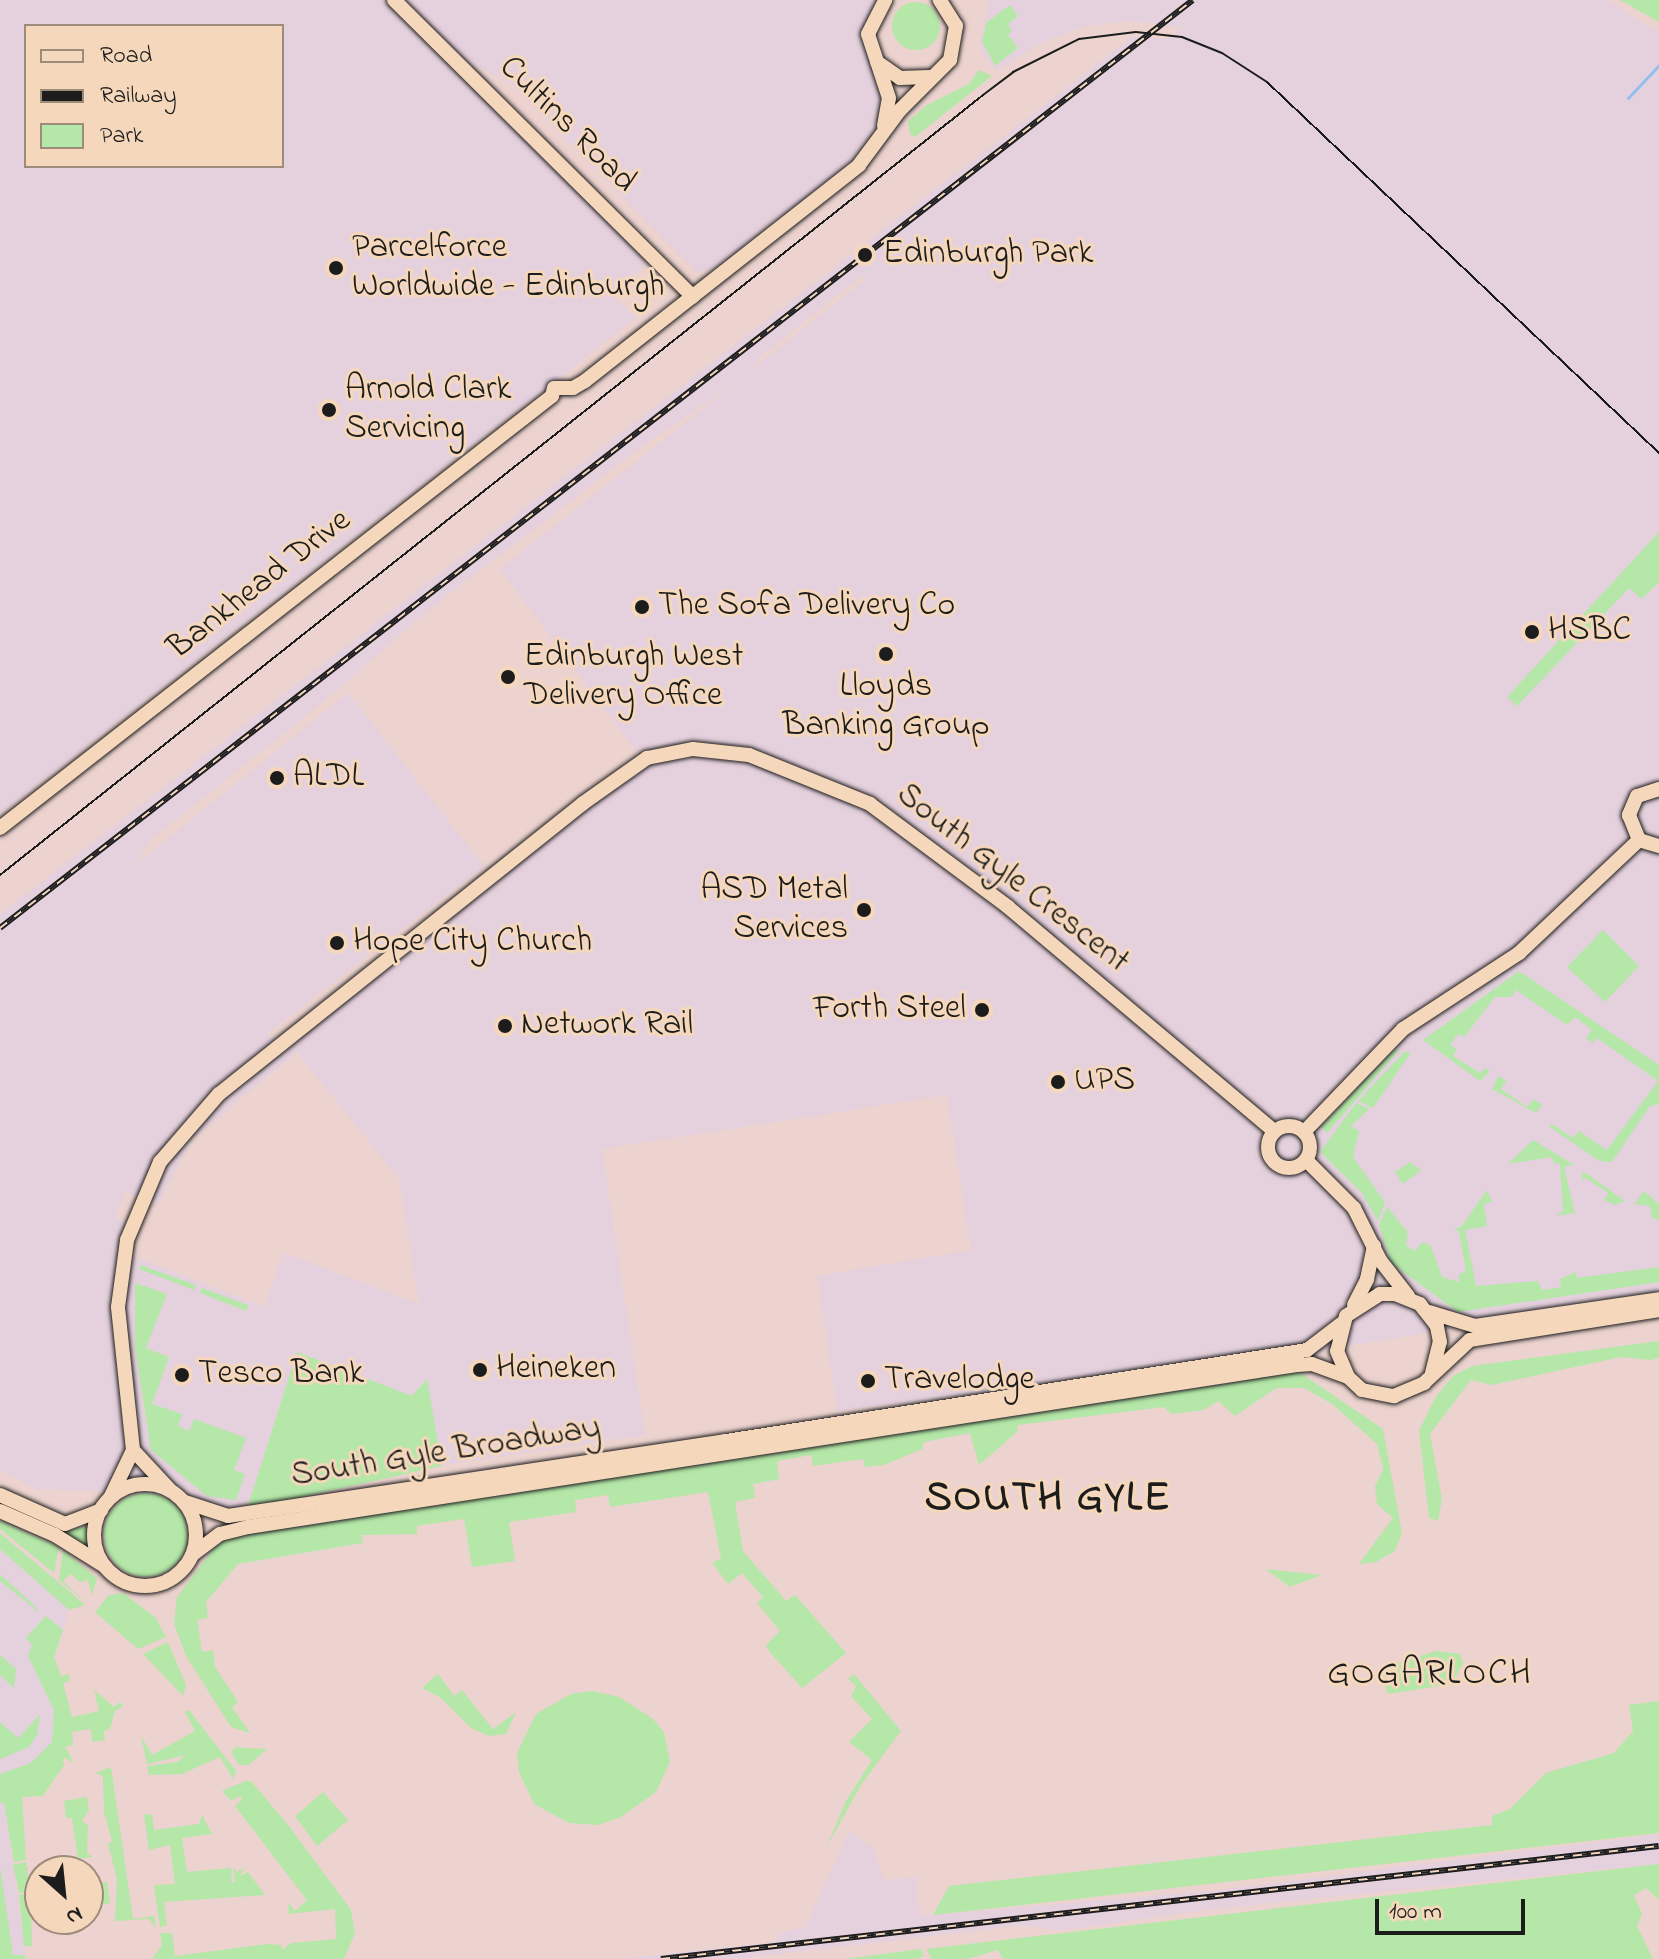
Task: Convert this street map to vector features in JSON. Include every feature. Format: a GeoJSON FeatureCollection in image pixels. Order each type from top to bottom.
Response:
{"type":"FeatureCollection","features":[{"type":"Feature","properties":{"kind":"street","name":"Cultins Road"},"geometry":{"type":"LineString","coordinates":[[394,0],[635,234],[693,297]]}},
{"type":"Feature","properties":{"kind":"street"},"geometry":{"type":"LineString","coordinates":[[878,139],[889,104],[869,27],[885,0]]}},
{"type":"Feature","properties":{"kind":"street"},"geometry":{"type":"LineString","coordinates":[[693,297],[859,165],[929,77],[950,60],[957,37],[953,16],[940,0]]}},
{"type":"Feature","properties":{"kind":"street"},"geometry":{"type":"LineString","coordinates":[[877,62],[900,78],[929,77]]}},
{"type":"Feature","properties":{"kind":"street","name":"Bankhead Drive"},"geometry":{"type":"LineString","coordinates":[[0,828],[552,396],[554,388],[579,385],[693,297]]}},
{"type":"Feature","properties":{"kind":"street","name":"South Gyle Crescent"},"geometry":{"type":"LineString","coordinates":[[133,1450],[119,1294],[127,1240],[160,1162],[219,1094],[582,804],[647,758],[693,749],[749,755],[870,804],[986,890],[1274,1131]]}},
{"type":"Feature","properties":{"kind":"street"},"geometry":{"type":"LineString","coordinates":[[1659,789],[1643,792],[1630,809],[1631,829],[1639,840],[1659,846]]}},
{"type":"Feature","properties":{"kind":"street"},"geometry":{"type":"LineString","coordinates":[[1304,1132],[1403,1029],[1519,953],[1639,840]]}},
{"type":"Feature","properties":{"kind":"street"},"geometry":{"type":"LineString","coordinates":[[1286,1126],[1304,1132],[1310,1143],[1306,1160],[1287,1169],[1274,1163],[1267,1151],[1274,1131],[1286,1126]]}},
{"type":"Feature","properties":{"kind":"street"},"geometry":{"type":"LineString","coordinates":[[1306,1160],[1354,1208],[1374,1246],[1410,1298],[1428,1312],[1475,1326],[1659,1299]]}},
{"type":"Feature","properties":{"kind":"street"},"geometry":{"type":"LineString","coordinates":[[1352,1308],[1367,1279],[1374,1246]]}},
{"type":"Feature","properties":{"kind":"street"},"geometry":{"type":"LineString","coordinates":[[1352,1308],[1380,1294],[1410,1298]]}},
{"type":"Feature","properties":{"kind":"street","name":"South Gyle Broadway"},"geometry":{"type":"LineString","coordinates":[[192,1555],[231,1531],[1307,1350],[1341,1324],[1352,1308]]}},
{"type":"Feature","properties":{"kind":"street","name":"South Gyle Broadway"},"geometry":{"type":"LineString","coordinates":[[185,1502],[218,1516],[239,1515],[1297,1365],[1312,1364],[1348,1377],[1362,1390],[1394,1396],[1410,1392],[1470,1340],[1659,1310]]}},
{"type":"Feature","properties":{"kind":"street"},"geometry":{"type":"LineString","coordinates":[[1428,1312],[1440,1342],[1432,1373]]}},
{"type":"Feature","properties":{"kind":"street"},"geometry":{"type":"LineString","coordinates":[[1341,1324],[1337,1351],[1348,1377]]}},
{"type":"Feature","properties":{"kind":"street"},"geometry":{"type":"LineString","coordinates":[[0,1511],[55,1535],[104,1565],[121,1580],[151,1586],[180,1573],[192,1555],[196,1527],[185,1502],[133,1450],[105,1505],[94,1538],[104,1565]]}},
{"type":"Feature","properties":{"kind":"street"},"geometry":{"type":"LineString","coordinates":[[0,1495],[65,1524],[105,1505],[131,1486],[171,1491]]}},
{"type":"Feature","properties":{"kind":"shaded area"},"geometry":{"type":"Polygon","coordinates":[[[0,0],[384,0],[507,116],[646,263],[613,296],[636,318],[0,814],[0,0]]]}},
{"type":"Feature","properties":{"kind":"shaded area"},"geometry":{"type":"Polygon","coordinates":[[[394,0],[885,0],[871,20],[889,98],[878,139],[740,261],[698,273],[508,82],[450,53],[394,0]]]}},
{"type":"Feature","properties":{"kind":"shaded area"},"geometry":{"type":"Polygon","coordinates":[[[989,0],[1607,0],[1659,33],[1659,1294],[1301,1354],[837,1411],[818,1276],[971,1250],[947,1095],[602,1149],[645,1435],[452,1464],[232,1511],[151,1493],[36,1489],[0,1470],[0,914],[1133,36],[1167,39],[1182,28],[1131,21],[1087,26],[1043,42],[997,71],[984,57],[980,43],[989,0]],[[862,276],[763,354],[749,372],[865,280],[862,276]],[[738,381],[644,445],[430,609],[316,708],[149,841],[136,864],[348,693],[484,866],[268,1033],[280,1049],[642,759],[500,569],[738,381]],[[297,1052],[193,1139],[158,1204],[124,1192],[115,1218],[136,1225],[128,1254],[264,1307],[284,1253],[419,1304],[399,1179],[297,1052]]]}},
{"type":"Feature","properties":{"kind":"shaded area"},"geometry":{"type":"Polygon","coordinates":[[[0,1549],[69,1610],[55,1657],[67,1732],[4,1802],[26,1959],[0,1959],[0,1549]]]}},
{"type":"Feature","properties":{"kind":"shaded area"},"geometry":{"type":"Polygon","coordinates":[[[850,1831],[873,1849],[884,1880],[916,1877],[920,1916],[1218,1890],[1659,1834],[1659,1864],[1221,1908],[1064,1930],[1018,1926],[737,1959],[621,1959],[775,1942],[782,1932],[805,1927],[850,1831]]]}},
{"type":"Feature","properties":{"kind":"green space"},"geometry":{"type":"Polygon","coordinates":[[[1620,0],[1659,0],[1659,22],[1620,0]]]}},
{"type":"Feature","properties":{"kind":"green space"},"geometry":{"type":"Polygon","coordinates":[[[916,2],[933,9],[940,26],[933,43],[916,50],[899,43],[892,26],[899,9],[916,2]]]}},
{"type":"Feature","properties":{"kind":"green space"},"geometry":{"type":"Polygon","coordinates":[[[1010,5],[1018,16],[1008,24],[1012,30],[1008,35],[1018,48],[995,66],[982,42],[986,23],[1010,5]]]}},
{"type":"Feature","properties":{"kind":"green space"},"geometry":{"type":"Polygon","coordinates":[[[979,70],[992,76],[915,137],[910,134],[908,121],[927,105],[969,84],[979,70]]]}},
{"type":"Feature","properties":{"kind":"green space"},"geometry":{"type":"Polygon","coordinates":[[[1659,532],[1659,582],[1642,599],[1629,588],[1517,706],[1507,697],[1659,532]]]}},
{"type":"Feature","properties":{"kind":"green space"},"geometry":{"type":"Polygon","coordinates":[[[1603,930],[1639,966],[1605,1002],[1567,967],[1603,930]]]}},
{"type":"Feature","properties":{"kind":"green space"},"geometry":{"type":"Polygon","coordinates":[[[1519,971],[1659,1065],[1659,1104],[1650,1106],[1612,1162],[1599,1161],[1550,1127],[1552,1124],[1573,1138],[1579,1131],[1607,1150],[1658,1081],[1597,1038],[1593,1043],[1586,1038],[1592,1030],[1575,1017],[1567,1025],[1516,990],[1511,997],[1495,997],[1464,1037],[1458,1034],[1450,1045],[1457,1049],[1453,1056],[1480,1073],[1485,1068],[1490,1071],[1480,1081],[1423,1040],[1519,971]]]}},
{"type":"Feature","properties":{"kind":"green space"},"geometry":{"type":"Polygon","coordinates":[[[1401,1048],[1327,1133],[1321,1127],[1392,1052],[1401,1048]]]}},
{"type":"Feature","properties":{"kind":"green space"},"geometry":{"type":"Polygon","coordinates":[[[1405,1051],[1410,1054],[1373,1108],[1358,1101],[1405,1051]]]}},
{"type":"Feature","properties":{"kind":"green space"},"geometry":{"type":"Polygon","coordinates":[[[1498,1076],[1506,1081],[1501,1089],[1527,1107],[1534,1099],[1542,1105],[1536,1113],[1492,1089],[1498,1076]]]}},
{"type":"Feature","properties":{"kind":"green space"},"geometry":{"type":"Polygon","coordinates":[[[1356,1103],[1369,1109],[1351,1126],[1359,1131],[1353,1157],[1385,1202],[1378,1221],[1362,1193],[1320,1152],[1356,1103]]]}},
{"type":"Feature","properties":{"kind":"green space"},"geometry":{"type":"Polygon","coordinates":[[[1533,1140],[1574,1165],[1564,1167],[1575,1213],[1556,1216],[1563,1211],[1560,1163],[1554,1164],[1552,1157],[1508,1164],[1533,1140]]]}},
{"type":"Feature","properties":{"kind":"green space"},"geometry":{"type":"Polygon","coordinates":[[[1410,1162],[1421,1170],[1403,1184],[1395,1172],[1410,1162]]]}},
{"type":"Feature","properties":{"kind":"green space"},"geometry":{"type":"Polygon","coordinates":[[[1583,1171],[1625,1201],[1615,1205],[1604,1200],[1608,1193],[1586,1178],[1582,1182],[1583,1171]]]}},
{"type":"Feature","properties":{"kind":"green space"},"geometry":{"type":"Polygon","coordinates":[[[1487,1190],[1492,1202],[1484,1204],[1487,1226],[1465,1230],[1476,1286],[1538,1281],[1542,1290],[1561,1287],[1560,1279],[1575,1272],[1577,1278],[1659,1267],[1659,1282],[1458,1312],[1391,1263],[1379,1225],[1387,1207],[1408,1232],[1406,1245],[1414,1251],[1423,1242],[1431,1246],[1442,1277],[1459,1282],[1459,1274],[1466,1272],[1459,1231],[1453,1229],[1461,1227],[1487,1190]]]}},
{"type":"Feature","properties":{"kind":"green space"},"geometry":{"type":"Polygon","coordinates":[[[1644,1191],[1659,1204],[1659,1220],[1652,1218],[1650,1206],[1634,1204],[1644,1191]]]}},
{"type":"Feature","properties":{"kind":"green space"},"geometry":{"type":"Polygon","coordinates":[[[140,1265],[196,1285],[194,1290],[139,1269],[140,1265]]]}},
{"type":"Feature","properties":{"kind":"green space"},"geometry":{"type":"Polygon","coordinates":[[[135,1283],[167,1294],[146,1348],[169,1357],[152,1404],[182,1414],[178,1426],[189,1431],[194,1419],[246,1438],[234,1470],[245,1474],[236,1500],[207,1496],[151,1450],[135,1347],[135,1283]]]}},
{"type":"Feature","properties":{"kind":"green space"},"geometry":{"type":"Polygon","coordinates":[[[202,1288],[248,1305],[246,1311],[200,1293],[202,1288]]]}},
{"type":"Feature","properties":{"kind":"green space"},"geometry":{"type":"Polygon","coordinates":[[[1659,1341],[1659,1358],[1650,1360],[1621,1357],[1492,1385],[1471,1380],[1430,1434],[1442,1499],[1438,1521],[1429,1518],[1419,1431],[1435,1398],[1453,1376],[1472,1366],[1659,1341]]]}},
{"type":"Feature","properties":{"kind":"green space"},"geometry":{"type":"Polygon","coordinates":[[[297,1352],[412,1396],[427,1379],[442,1466],[247,1509],[297,1352]]]}},
{"type":"Feature","properties":{"kind":"green space"},"geometry":{"type":"Polygon","coordinates":[[[1299,1372],[1383,1429],[1402,1533],[1395,1551],[1376,1562],[1359,1564],[1393,1518],[1377,1504],[1375,1486],[1383,1469],[1377,1444],[1332,1404],[1304,1388],[1276,1388],[1235,1416],[1218,1401],[1204,1410],[1171,1414],[1164,1407],[1018,1425],[1017,1432],[979,1465],[970,1433],[924,1442],[922,1449],[884,1465],[865,1467],[863,1459],[813,1466],[811,1455],[777,1461],[779,1479],[753,1484],[755,1498],[735,1502],[743,1551],[786,1601],[795,1595],[846,1653],[802,1688],[766,1645],[780,1631],[757,1603],[763,1597],[742,1573],[728,1584],[712,1563],[721,1558],[708,1492],[610,1507],[608,1495],[575,1500],[576,1512],[509,1522],[515,1561],[472,1567],[464,1519],[417,1526],[417,1534],[362,1535],[363,1543],[238,1564],[206,1602],[208,1618],[197,1620],[202,1652],[213,1650],[215,1667],[238,1702],[232,1707],[250,1733],[231,1727],[186,1656],[174,1623],[177,1597],[215,1547],[230,1537],[1299,1372]]]}},
{"type":"Feature","properties":{"kind":"green space"},"geometry":{"type":"Polygon","coordinates":[[[146,1493],[162,1496],[176,1505],[185,1519],[188,1535],[185,1551],[176,1565],[162,1574],[146,1577],[130,1574],[116,1565],[107,1551],[104,1535],[107,1519],[116,1505],[130,1496],[146,1493]]]}},
{"type":"Feature","properties":{"kind":"green space"},"geometry":{"type":"Polygon","coordinates":[[[0,1521],[59,1547],[54,1573],[0,1529],[0,1521]]]}},
{"type":"Feature","properties":{"kind":"green space"},"geometry":{"type":"Polygon","coordinates":[[[90,1526],[92,1555],[65,1537],[66,1530],[90,1526]]]}},
{"type":"Feature","properties":{"kind":"green space"},"geometry":{"type":"Polygon","coordinates":[[[0,1533],[85,1605],[69,1610],[0,1549],[0,1533]]]}},
{"type":"Feature","properties":{"kind":"green space"},"geometry":{"type":"Polygon","coordinates":[[[63,1550],[97,1578],[92,1596],[88,1580],[80,1582],[70,1574],[63,1581],[87,1604],[59,1580],[63,1550]]]}},
{"type":"Feature","properties":{"kind":"green space"},"geometry":{"type":"Polygon","coordinates":[[[1265,1569],[1321,1575],[1290,1587],[1265,1569]]]}},
{"type":"Feature","properties":{"kind":"green space"},"geometry":{"type":"Polygon","coordinates":[[[0,1574],[38,1609],[38,1611],[0,1581],[0,1574]]]}},
{"type":"Feature","properties":{"kind":"green space"},"geometry":{"type":"Polygon","coordinates":[[[123,1593],[155,1617],[166,1637],[138,1649],[95,1612],[109,1595],[123,1593]]]}},
{"type":"Feature","properties":{"kind":"green space"},"geometry":{"type":"Polygon","coordinates":[[[46,1616],[63,1630],[54,1657],[61,1676],[69,1674],[70,1681],[63,1683],[72,1717],[99,1711],[94,1690],[114,1707],[120,1702],[123,1706],[115,1711],[110,1729],[104,1731],[105,1740],[92,1742],[91,1729],[72,1732],[73,1745],[65,1747],[74,1763],[63,1757],[64,1765],[43,1796],[22,1797],[26,1855],[24,1860],[14,1862],[4,1803],[0,1803],[0,1774],[31,1763],[52,1742],[54,1710],[28,1656],[32,1645],[26,1638],[46,1616]]]}},
{"type":"Feature","properties":{"kind":"green space"},"geometry":{"type":"Polygon","coordinates":[[[168,1642],[186,1685],[183,1696],[143,1654],[168,1642]]]}},
{"type":"Feature","properties":{"kind":"green space"},"geometry":{"type":"Polygon","coordinates":[[[1436,1651],[1460,1654],[1463,1663],[1452,1684],[1388,1694],[1382,1678],[1392,1665],[1436,1651]]]}},
{"type":"Feature","properties":{"kind":"green space"},"geometry":{"type":"Polygon","coordinates":[[[0,1655],[16,1669],[14,1688],[0,1675],[0,1655]]]}},
{"type":"Feature","properties":{"kind":"green space"},"geometry":{"type":"Polygon","coordinates":[[[438,1674],[454,1696],[462,1690],[493,1729],[516,1712],[506,1734],[489,1736],[471,1728],[441,1698],[422,1688],[438,1674]]]}},
{"type":"Feature","properties":{"kind":"green space"},"geometry":{"type":"Polygon","coordinates":[[[854,1674],[901,1731],[861,1785],[826,1848],[846,1801],[872,1760],[849,1742],[872,1719],[851,1696],[856,1686],[848,1679],[854,1674]]]}},
{"type":"Feature","properties":{"kind":"green space"},"geometry":{"type":"Polygon","coordinates":[[[592,1691],[619,1697],[652,1718],[664,1732],[670,1762],[656,1792],[619,1818],[598,1825],[569,1823],[534,1804],[519,1772],[517,1753],[536,1714],[571,1694],[592,1691]]]}},
{"type":"Feature","properties":{"kind":"green space"},"geometry":{"type":"Polygon","coordinates":[[[1659,1701],[1659,1833],[933,1915],[949,1886],[1492,1825],[1492,1816],[1510,1809],[1546,1773],[1614,1753],[1633,1731],[1629,1705],[1659,1701]]]}},
{"type":"Feature","properties":{"kind":"green space"},"geometry":{"type":"Polygon","coordinates":[[[189,1710],[236,1771],[233,1779],[220,1757],[182,1774],[149,1775],[147,1766],[177,1762],[186,1755],[147,1764],[141,1736],[152,1755],[195,1731],[185,1712],[189,1710]]]}},
{"type":"Feature","properties":{"kind":"green space"},"geometry":{"type":"Polygon","coordinates":[[[40,1714],[37,1735],[29,1747],[0,1759],[0,1722],[18,1738],[40,1714]]]}},
{"type":"Feature","properties":{"kind":"green space"},"geometry":{"type":"Polygon","coordinates":[[[236,1747],[267,1749],[249,1765],[239,1765],[231,1752],[236,1747]]]}},
{"type":"Feature","properties":{"kind":"green space"},"geometry":{"type":"Polygon","coordinates":[[[111,1767],[133,1919],[154,1916],[156,1928],[149,1919],[115,1921],[117,1879],[108,1844],[112,1841],[104,1812],[103,1776],[95,1773],[111,1767]]]}},
{"type":"Feature","properties":{"kind":"green space"},"geometry":{"type":"Polygon","coordinates":[[[251,1781],[289,1826],[351,1910],[355,1933],[344,1959],[152,1959],[162,1945],[160,1933],[172,1933],[175,1956],[267,1944],[281,1945],[282,1950],[291,1943],[336,1939],[335,1909],[288,1914],[289,1903],[295,1911],[307,1900],[235,1806],[242,1800],[240,1796],[231,1801],[222,1791],[251,1781]]]}},
{"type":"Feature","properties":{"kind":"green space"},"geometry":{"type":"Polygon","coordinates":[[[323,1792],[348,1820],[317,1846],[295,1816],[323,1792]]]}},
{"type":"Feature","properties":{"kind":"green space"},"geometry":{"type":"Polygon","coordinates":[[[87,1797],[89,1810],[82,1820],[88,1826],[87,1853],[90,1855],[77,1855],[72,1818],[66,1818],[64,1801],[87,1797]]]}},
{"type":"Feature","properties":{"kind":"green space"},"geometry":{"type":"Polygon","coordinates":[[[152,1814],[154,1830],[199,1824],[202,1815],[212,1834],[182,1838],[187,1872],[231,1868],[232,1881],[226,1883],[235,1882],[233,1867],[237,1872],[244,1868],[240,1876],[248,1872],[265,1895],[164,1902],[167,1925],[160,1927],[154,1885],[175,1884],[170,1845],[149,1850],[144,1815],[152,1814]]]}},
{"type":"Feature","properties":{"kind":"green space"},"geometry":{"type":"Polygon","coordinates":[[[24,1862],[24,1892],[19,1893],[13,1865],[24,1862]]]}},
{"type":"Feature","properties":{"kind":"green space"},"geometry":{"type":"Polygon","coordinates":[[[1659,1864],[1659,1900],[1646,1888],[1634,1895],[1642,1914],[1637,1926],[1653,1959],[1003,1959],[998,1950],[968,1959],[932,1959],[926,1949],[1659,1864]]]}},
{"type":"Feature","properties":{"kind":"green space"},"geometry":{"type":"Polygon","coordinates":[[[0,1866],[13,1955],[25,1955],[26,1959],[0,1959],[0,1866]]]}},
{"type":"Feature","properties":{"kind":"green space"},"geometry":{"type":"Polygon","coordinates":[[[104,1882],[107,1882],[110,1903],[104,1904],[104,1882]]]}},
{"type":"Feature","properties":{"kind":"green space"},"geometry":{"type":"Polygon","coordinates":[[[24,1894],[24,1935],[32,1935],[32,1946],[24,1946],[19,1895],[24,1894]]]}},
{"type":"Feature","properties":{"kind":"green space"},"geometry":{"type":"Polygon","coordinates":[[[921,1949],[924,1955],[918,1959],[844,1959],[921,1949]]]}},
{"type":"Feature","properties":{"kind":"waterway"},"geometry":{"type":"LineString","coordinates":[[1628,98],[1659,65]]}},
{"type":"Feature","properties":{"kind":"tram line"},"geometry":{"type":"LineString","coordinates":[[0,875],[983,95],[1013,72],[1079,39],[1136,32],[1182,37],[1222,53],[1267,82],[1659,453]]}},
{"type":"Feature","properties":{"kind":"railway"},"geometry":{"type":"LineString","coordinates":[[0,928],[1193,0]]}},
{"type":"Feature","properties":{"kind":"railway"},"geometry":{"type":"LineString","coordinates":[[661,1959],[1659,1846]]}},
{"type":"Feature","properties":{"kind":"place","name":"Edinburgh Park"},"geometry":{"type":"Point","coordinates":[865,255]}},
{"type":"Feature","properties":{"kind":"place","name":"Parcelforce Worldwide - Edinburgh"},"geometry":{"type":"Point","coordinates":[336,268]}},
{"type":"Feature","properties":{"kind":"place","name":"Arnold Clark Servicing"},"geometry":{"type":"Point","coordinates":[329,410]}},
{"type":"Feature","properties":{"kind":"place","name":"The Sofa Delivery Co"},"geometry":{"type":"Point","coordinates":[642,607]}},
{"type":"Feature","properties":{"kind":"place","name":"HSBC"},"geometry":{"type":"Point","coordinates":[1532,632]}},
{"type":"Feature","properties":{"kind":"place","name":"Lloyds Banking Group"},"geometry":{"type":"Point","coordinates":[886,654]}},
{"type":"Feature","properties":{"kind":"place","name":"Edinburgh West Delivery Office"},"geometry":{"type":"Point","coordinates":[508,677]}},
{"type":"Feature","properties":{"kind":"place","name":"ALDL"},"geometry":{"type":"Point","coordinates":[277,778]}},
{"type":"Feature","properties":{"kind":"place","name":"ASD Metal Services"},"geometry":{"type":"Point","coordinates":[864,910]}},
{"type":"Feature","properties":{"kind":"place","name":"Hope City Church"},"geometry":{"type":"Point","coordinates":[337,943]}},
{"type":"Feature","properties":{"kind":"place","name":"Forth Steel"},"geometry":{"type":"Point","coordinates":[982,1010]}},
{"type":"Feature","properties":{"kind":"place","name":"Network Rail"},"geometry":{"type":"Point","coordinates":[505,1026]}},
{"type":"Feature","properties":{"kind":"place","name":"UPS"},"geometry":{"type":"Point","coordinates":[1058,1082]}},
{"type":"Feature","properties":{"kind":"place","name":"Heineken"},"geometry":{"type":"Point","coordinates":[480,1370]}},
{"type":"Feature","properties":{"kind":"place","name":"Tesco Bank"},"geometry":{"type":"Point","coordinates":[182,1375]}},
{"type":"Feature","properties":{"kind":"place","name":"Travelodge"},"geometry":{"type":"Point","coordinates":[868,1381]}},
{"type":"Feature","properties":{"kind":"district","name":"SOUTH GYLE"},"geometry":{"type":"Point","coordinates":[1048,1499]}},
{"type":"Feature","properties":{"kind":"district","name":"GOGARLOCH"},"geometry":{"type":"Point","coordinates":[1430,1675]}}]}
